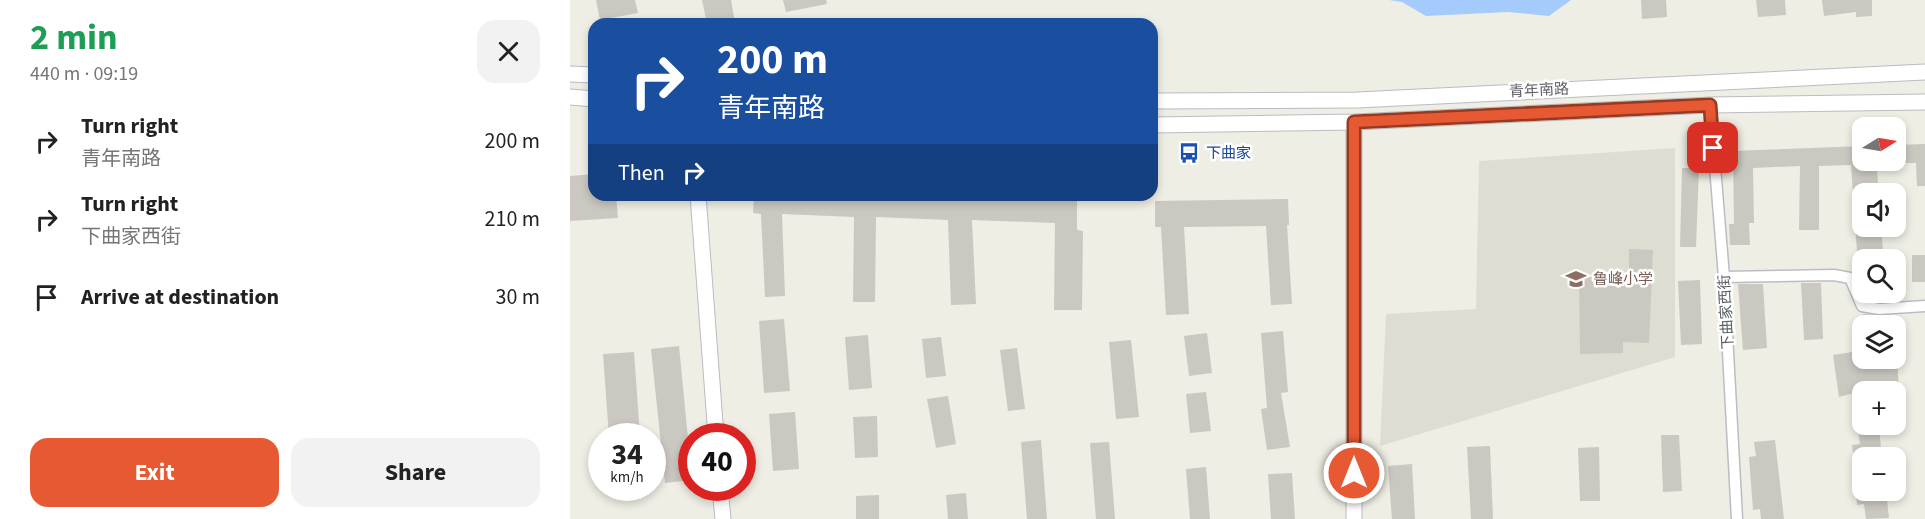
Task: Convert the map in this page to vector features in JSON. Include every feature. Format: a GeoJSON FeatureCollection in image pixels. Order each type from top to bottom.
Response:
{"type":"FeatureCollection","features":[{"type":"Feature","properties":{"kind":"main road","name":"青年南路"},"geometry":{"type":"LineString","coordinates":[[1158,101],[1357,100],[1925,72]]}},
{"type":"Feature","properties":{"kind":"main road"},"geometry":{"type":"LineString","coordinates":[[570,74],[588,75]]}},
{"type":"Feature","properties":{"kind":"main road"},"geometry":{"type":"LineString","coordinates":[[570,97],[588,98]]}},
{"type":"Feature","properties":{"kind":"main road","name":"青年南路"},"geometry":{"type":"LineString","coordinates":[[1158,124],[1354,122],[1710,105],[1925,102]]}},
{"type":"Feature","properties":{"kind":"main road"},"geometry":{"type":"LineString","coordinates":[[1354,122],[1354,519]]}},
{"type":"Feature","properties":{"kind":"main road"},"geometry":{"type":"LineString","coordinates":[[698,201],[715,423]]}},
{"type":"Feature","properties":{"kind":"main road"},"geometry":{"type":"LineString","coordinates":[[721,501],[723,519]]}},
{"type":"Feature","properties":{"kind":"street","name":"下曲家西街"},"geometry":{"type":"LineString","coordinates":[[1710,105],[1724,277],[1737,519]]}},
{"type":"Feature","properties":{"kind":"street"},"geometry":{"type":"LineString","coordinates":[[1724,277],[1834,275],[1850,278],[1862,306],[1879,309],[1925,306]]}},
{"type":"Feature","properties":{"kind":"shaded area","name":"鲁峰小学"},"geometry":{"type":"Polygon","coordinates":[[[1675,148],[1675,357],[1380,446],[1386,314],[1476,309],[1479,161],[1675,148]]]}},
{"type":"Feature","properties":{"kind":"water"},"geometry":{"type":"Polygon","coordinates":[[[1389,0],[1571,0],[1549,16],[1508,12],[1426,16],[1402,2],[1389,0]]]}},
{"type":"Feature","properties":{"kind":"building"},"geometry":{"type":"Polygon","coordinates":[[[596,0],[635,0],[638,13],[600,18],[596,0]]]}},
{"type":"Feature","properties":{"kind":"building"},"geometry":{"type":"Polygon","coordinates":[[[702,0],[731,0],[734,18],[706,18],[702,0]]]}},
{"type":"Feature","properties":{"kind":"building"},"geometry":{"type":"Polygon","coordinates":[[[783,0],[826,0],[827,4],[786,12],[783,0]]]}},
{"type":"Feature","properties":{"kind":"building"},"geometry":{"type":"Polygon","coordinates":[[[1641,0],[1666,0],[1667,17],[1642,19],[1641,0]]]}},
{"type":"Feature","properties":{"kind":"building"},"geometry":{"type":"Polygon","coordinates":[[[1756,0],[1785,0],[1786,15],[1758,17],[1756,0]]]}},
{"type":"Feature","properties":{"kind":"building"},"geometry":{"type":"Polygon","coordinates":[[[1822,0],[1872,0],[1872,16],[1856,17],[1856,12],[1824,16],[1822,0]]]}},
{"type":"Feature","properties":{"kind":"building"},"geometry":{"type":"Polygon","coordinates":[[[1925,144],[1925,186],[1917,186],[1916,163],[1906,163],[1906,145],[1925,144]]]}},
{"type":"Feature","properties":{"kind":"building"},"geometry":{"type":"Polygon","coordinates":[[[1852,146],[1852,171],[1877,171],[1878,183],[1852,183],[1851,165],[1819,166],[1819,230],[1799,230],[1800,166],[1753,168],[1754,223],[1749,223],[1750,245],[1730,245],[1729,224],[1734,224],[1733,151],[1852,146]]]}},
{"type":"Feature","properties":{"kind":"building"},"geometry":{"type":"Polygon","coordinates":[[[1682,168],[1699,168],[1696,247],[1680,247],[1682,168]]]}},
{"type":"Feature","properties":{"kind":"building"},"geometry":{"type":"Polygon","coordinates":[[[588,174],[588,201],[617,201],[618,218],[570,221],[570,176],[588,174]]]}},
{"type":"Feature","properties":{"kind":"building"},"geometry":{"type":"Polygon","coordinates":[[[1288,199],[1289,225],[1287,225],[1292,304],[1271,305],[1266,226],[1184,227],[1189,314],[1166,315],[1161,227],[1155,227],[1155,201],[1288,199]]]}},
{"type":"Feature","properties":{"kind":"building"},"geometry":{"type":"Polygon","coordinates":[[[754,201],[1077,201],[1077,230],[1083,231],[1082,310],[1054,310],[1055,223],[972,220],[976,304],[951,305],[948,220],[876,217],[875,302],[853,302],[854,217],[782,214],[785,296],[765,297],[761,214],[753,213],[754,201]]]}},
{"type":"Feature","properties":{"kind":"building"},"geometry":{"type":"Polygon","coordinates":[[[1856,237],[1882,237],[1883,249],[1857,249],[1856,237]]]}},
{"type":"Feature","properties":{"kind":"building"},"geometry":{"type":"Polygon","coordinates":[[[1629,249],[1653,250],[1649,343],[1623,342],[1623,353],[1580,354],[1579,274],[1629,274],[1629,249]]]}},
{"type":"Feature","properties":{"kind":"building"},"geometry":{"type":"Polygon","coordinates":[[[1912,255],[1925,255],[1925,282],[1912,282],[1912,255]]]}},
{"type":"Feature","properties":{"kind":"building"},"geometry":{"type":"Polygon","coordinates":[[[1700,280],[1702,344],[1681,345],[1678,281],[1700,280]]]}},
{"type":"Feature","properties":{"kind":"building"},"geometry":{"type":"Polygon","coordinates":[[[1801,283],[1821,283],[1823,339],[1804,340],[1801,283]]]}},
{"type":"Feature","properties":{"kind":"building"},"geometry":{"type":"Polygon","coordinates":[[[1738,284],[1763,284],[1767,348],[1743,350],[1738,284]]]}},
{"type":"Feature","properties":{"kind":"building"},"geometry":{"type":"Polygon","coordinates":[[[784,319],[790,391],[764,393],[759,321],[784,319]]]}},
{"type":"Feature","properties":{"kind":"building"},"geometry":{"type":"Polygon","coordinates":[[[1283,331],[1288,392],[1281,393],[1290,447],[1267,450],[1261,409],[1267,408],[1261,333],[1283,331]]]}},
{"type":"Feature","properties":{"kind":"building"},"geometry":{"type":"Polygon","coordinates":[[[1207,333],[1212,373],[1189,376],[1184,336],[1207,333]]]}},
{"type":"Feature","properties":{"kind":"building"},"geometry":{"type":"Polygon","coordinates":[[[868,335],[872,388],[849,390],[845,337],[868,335]]]}},
{"type":"Feature","properties":{"kind":"building"},"geometry":{"type":"Polygon","coordinates":[[[941,337],[946,376],[926,378],[922,339],[941,337]]]}},
{"type":"Feature","properties":{"kind":"building"},"geometry":{"type":"Polygon","coordinates":[[[1131,340],[1139,417],[1116,419],[1109,342],[1131,340]]]}},
{"type":"Feature","properties":{"kind":"building"},"geometry":{"type":"Polygon","coordinates":[[[679,346],[686,423],[678,423],[678,482],[666,483],[666,423],[659,423],[651,349],[679,346]]]}},
{"type":"Feature","properties":{"kind":"building"},"geometry":{"type":"Polygon","coordinates":[[[1017,348],[1025,409],[1008,411],[1000,350],[1017,348]]]}},
{"type":"Feature","properties":{"kind":"building"},"geometry":{"type":"Polygon","coordinates":[[[634,352],[639,423],[608,423],[603,354],[634,352]]]}},
{"type":"Feature","properties":{"kind":"building"},"geometry":{"type":"Polygon","coordinates":[[[1852,352],[1852,369],[1898,369],[1898,381],[1852,381],[1852,394],[1839,397],[1833,355],[1852,352]]]}},
{"type":"Feature","properties":{"kind":"building"},"geometry":{"type":"Polygon","coordinates":[[[1206,392],[1211,431],[1190,433],[1186,394],[1206,392]]]}},
{"type":"Feature","properties":{"kind":"building"},"geometry":{"type":"Polygon","coordinates":[[[948,396],[956,444],[936,448],[927,399],[948,396]]]}},
{"type":"Feature","properties":{"kind":"building"},"geometry":{"type":"Polygon","coordinates":[[[795,412],[799,469],[773,471],[769,414],[795,412]]]}},
{"type":"Feature","properties":{"kind":"building"},"geometry":{"type":"Polygon","coordinates":[[[877,416],[878,457],[855,458],[853,417],[877,416]]]}},
{"type":"Feature","properties":{"kind":"building"},"geometry":{"type":"Polygon","coordinates":[[[1661,435],[1679,435],[1682,491],[1663,492],[1661,435]]]}},
{"type":"Feature","properties":{"kind":"building"},"geometry":{"type":"Polygon","coordinates":[[[1859,435],[1880,435],[1881,447],[1852,447],[1852,445],[1860,444],[1859,435]]]}},
{"type":"Feature","properties":{"kind":"building"},"geometry":{"type":"Polygon","coordinates":[[[1041,440],[1047,519],[1027,519],[1021,442],[1041,440]]]}},
{"type":"Feature","properties":{"kind":"building"},"geometry":{"type":"Polygon","coordinates":[[[1775,440],[1784,519],[1761,519],[1760,509],[1753,510],[1749,457],[1756,456],[1754,442],[1775,440]]]}},
{"type":"Feature","properties":{"kind":"building"},"geometry":{"type":"Polygon","coordinates":[[[1109,442],[1115,519],[1096,519],[1090,443],[1109,442]]]}},
{"type":"Feature","properties":{"kind":"building"},"geometry":{"type":"Polygon","coordinates":[[[1490,446],[1493,519],[1471,519],[1467,447],[1490,446]]]}},
{"type":"Feature","properties":{"kind":"building"},"geometry":{"type":"Polygon","coordinates":[[[1599,447],[1600,501],[1580,501],[1578,448],[1599,447]]]}},
{"type":"Feature","properties":{"kind":"building"},"geometry":{"type":"Polygon","coordinates":[[[1412,464],[1415,519],[1392,519],[1388,466],[1412,464]]]}},
{"type":"Feature","properties":{"kind":"building"},"geometry":{"type":"Polygon","coordinates":[[[1206,467],[1210,519],[1190,519],[1186,469],[1206,467]]]}},
{"type":"Feature","properties":{"kind":"building"},"geometry":{"type":"Polygon","coordinates":[[[1292,473],[1295,519],[1271,519],[1268,474],[1292,473]]]}},
{"type":"Feature","properties":{"kind":"building"},"geometry":{"type":"Polygon","coordinates":[[[966,493],[968,519],[948,519],[946,495],[966,493]]]}},
{"type":"Feature","properties":{"kind":"building"},"geometry":{"type":"Polygon","coordinates":[[[879,495],[879,519],[856,519],[856,496],[879,495]]]}},
{"type":"Feature","properties":{"kind":"building"},"geometry":{"type":"Polygon","coordinates":[[[1857,501],[1887,501],[1889,518],[1866,519],[1864,504],[1857,505],[1857,501]]]}},
{"type":"Feature","properties":{"kind":"place","name":"下曲家"},"geometry":{"type":"Point","coordinates":[1189,153]}},
{"type":"Feature","properties":{"kind":"place","name":"鲁峰小学"},"geometry":{"type":"Point","coordinates":[1576,279]}},
{"type":"Feature","properties":{"kind":"route"},"geometry":{"type":"LineString","coordinates":[[1354,473],[1354,122],[1710,105],[1713,148]]}}]}
